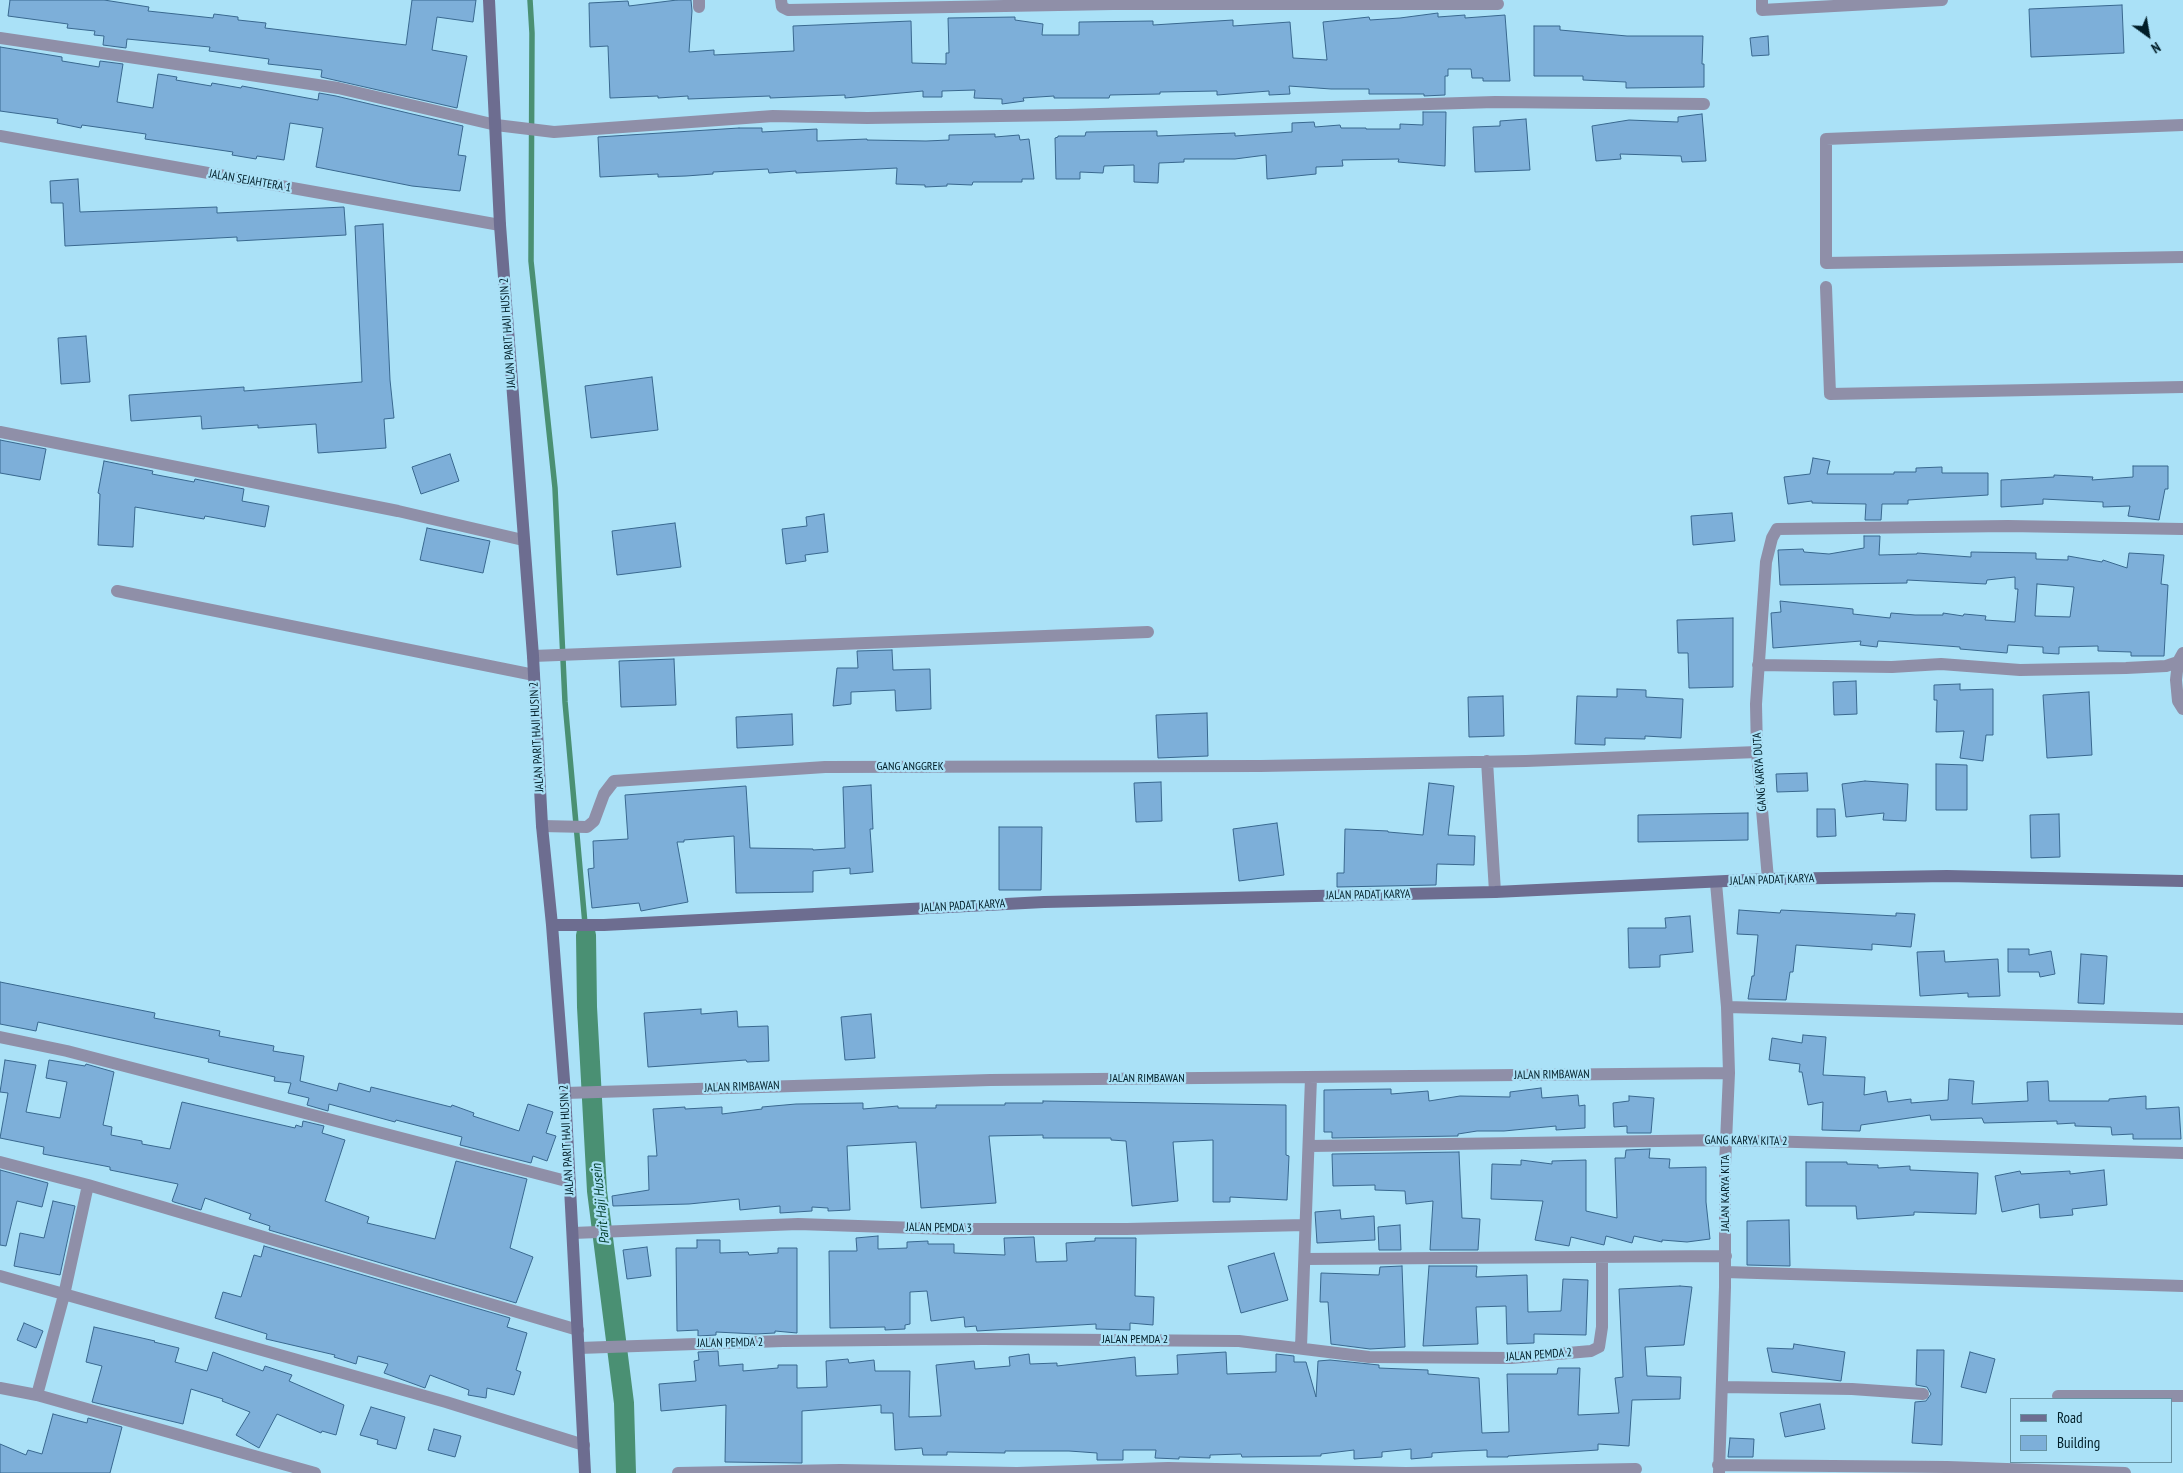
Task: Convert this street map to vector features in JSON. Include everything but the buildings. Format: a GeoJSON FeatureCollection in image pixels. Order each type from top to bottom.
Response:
{"type":"FeatureCollection","features":[{"type":"Feature","properties":{"kind":"street","name":"JALAN PARIT HAJI HUSIN 2"},"geometry":{"type":"LineString","coordinates":[[489,0],[500,226],[523,540],[548,826],[552,925],[565,1093],[585,1473]]}},
{"type":"Feature","properties":{"kind":"street"},"geometry":{"type":"LineString","coordinates":[[781,0],[782,7],[788,10],[1113,2],[1498,4]]}},
{"type":"Feature","properties":{"kind":"street"},"geometry":{"type":"LineString","coordinates":[[1762,0],[1762,10],[1942,0]]}},
{"type":"Feature","properties":{"kind":"street"},"geometry":{"type":"LineString","coordinates":[[0,38],[338,88],[496,125],[554,132],[773,116],[867,118],[1067,115],[1495,102],[1704,104]]}},
{"type":"Feature","properties":{"kind":"street"},"geometry":{"type":"LineString","coordinates":[[2183,125],[1826,139],[1826,262],[2183,257]]}},
{"type":"Feature","properties":{"kind":"street","name":"JALAN SEJAHTERA 1"},"geometry":{"type":"LineString","coordinates":[[0,136],[500,226]]}},
{"type":"Feature","properties":{"kind":"street"},"geometry":{"type":"LineString","coordinates":[[1826,288],[1830,394],[2183,387]]}},
{"type":"Feature","properties":{"kind":"street"},"geometry":{"type":"LineString","coordinates":[[0,432],[398,511],[523,540]]}},
{"type":"Feature","properties":{"kind":"street","name":"GANG KARYA DUTA"},"geometry":{"type":"LineString","coordinates":[[1768,879],[1757,752],[1758,665],[1766,562],[1772,538],[1777,529],[2017,526],[2183,530]]}},
{"type":"Feature","properties":{"kind":"street"},"geometry":{"type":"LineString","coordinates":[[117,591],[534,675]]}},
{"type":"Feature","properties":{"kind":"street"},"geometry":{"type":"LineString","coordinates":[[533,656],[1148,632]]}},
{"type":"Feature","properties":{"kind":"street"},"geometry":{"type":"LineString","coordinates":[[1758,665],[1892,667],[1941,664],[2020,670],[2166,666],[2180,658]]}},
{"type":"Feature","properties":{"kind":"street"},"geometry":{"type":"LineString","coordinates":[[2180,658],[2176,680],[2178,701],[2183,710]]}},
{"type":"Feature","properties":{"kind":"street"},"geometry":{"type":"LineString","coordinates":[[1495,892],[1487,762],[1757,752]]}},
{"type":"Feature","properties":{"kind":"street","name":"GANG ANGGREK"},"geometry":{"type":"LineString","coordinates":[[548,826],[587,827],[594,821],[604,794],[614,782],[825,767],[1262,766],[1487,762]]}},
{"type":"Feature","properties":{"kind":"street","name":"JALAN PADAT KARYA"},"geometry":{"type":"LineString","coordinates":[[552,925],[604,925],[1044,902],[1495,892],[1716,883],[1768,879],[1947,876],[2183,881]]}},
{"type":"Feature","properties":{"kind":"street","name":"JALAN KARYA KITA"},"geometry":{"type":"LineString","coordinates":[[1716,883],[1727,1007],[1729,1073],[1726,1140],[1726,1256],[1719,1469]]}},
{"type":"Feature","properties":{"kind":"street"},"geometry":{"type":"LineString","coordinates":[[1727,1007],[2183,1019]]}},
{"type":"Feature","properties":{"kind":"street"},"geometry":{"type":"LineString","coordinates":[[0,1037],[67,1051],[570,1182]]}},
{"type":"Feature","properties":{"kind":"street","name":"JALAN RIMBAWAN"},"geometry":{"type":"LineString","coordinates":[[565,1093],[990,1080],[1729,1073]]}},
{"type":"Feature","properties":{"kind":"street"},"geometry":{"type":"LineString","coordinates":[[1301,1347],[1310,1146],[1311,1078]]}},
{"type":"Feature","properties":{"kind":"street","name":"GANG KARYA KITA 2"},"geometry":{"type":"LineString","coordinates":[[1310,1146],[1726,1140],[2183,1153]]}},
{"type":"Feature","properties":{"kind":"street"},"geometry":{"type":"LineString","coordinates":[[0,1162],[88,1185],[578,1330]]}},
{"type":"Feature","properties":{"kind":"street"},"geometry":{"type":"LineString","coordinates":[[37,1395],[64,1295],[88,1185]]}},
{"type":"Feature","properties":{"kind":"street","name":"JALAN PEMDA 3"},"geometry":{"type":"LineString","coordinates":[[572,1233],[798,1224],[948,1228],[1107,1229],[1305,1225]]}},
{"type":"Feature","properties":{"kind":"street"},"geometry":{"type":"LineString","coordinates":[[1305,1259],[1726,1256]]}},
{"type":"Feature","properties":{"kind":"street","name":"JALAN PEMDA 2"},"geometry":{"type":"LineString","coordinates":[[579,1348],[634,1345],[983,1339],[1238,1341],[1301,1347],[1369,1357],[1511,1358],[1591,1351],[1599,1348],[1602,1327],[1602,1257]]}},
{"type":"Feature","properties":{"kind":"street"},"geometry":{"type":"LineString","coordinates":[[1725,1272],[2183,1286]]}},
{"type":"Feature","properties":{"kind":"street"},"geometry":{"type":"LineString","coordinates":[[0,1276],[446,1402],[584,1445]]}},
{"type":"Feature","properties":{"kind":"street"},"geometry":{"type":"LineString","coordinates":[[1722,1386],[1852,1389],[1923,1394]]}},
{"type":"Feature","properties":{"kind":"street"},"geometry":{"type":"LineString","coordinates":[[0,1388],[37,1395],[315,1473]]}},
{"type":"Feature","properties":{"kind":"street"},"geometry":{"type":"LineString","coordinates":[[2058,1396],[2183,1396]]}},
{"type":"Feature","properties":{"kind":"street"},"geometry":{"type":"LineString","coordinates":[[1719,1469],[1947,1467],[2124,1473]]}},
{"type":"Feature","properties":{"kind":"street"},"geometry":{"type":"LineString","coordinates":[[678,1473],[840,1470],[1017,1472],[1168,1468],[1406,1473],[1636,1469]]}},
{"type":"Feature","properties":{"kind":"waterway"},"geometry":{"type":"LineString","coordinates":[[530,0],[532,33],[531,261],[555,488],[565,702],[586,935]]}},
{"type":"Feature","properties":{"kind":"waterway","name":"Parit Haji Husein"},"geometry":{"type":"LineString","coordinates":[[586,935],[587,1007],[597,1191],[624,1403],[626,1473]]}}]}
